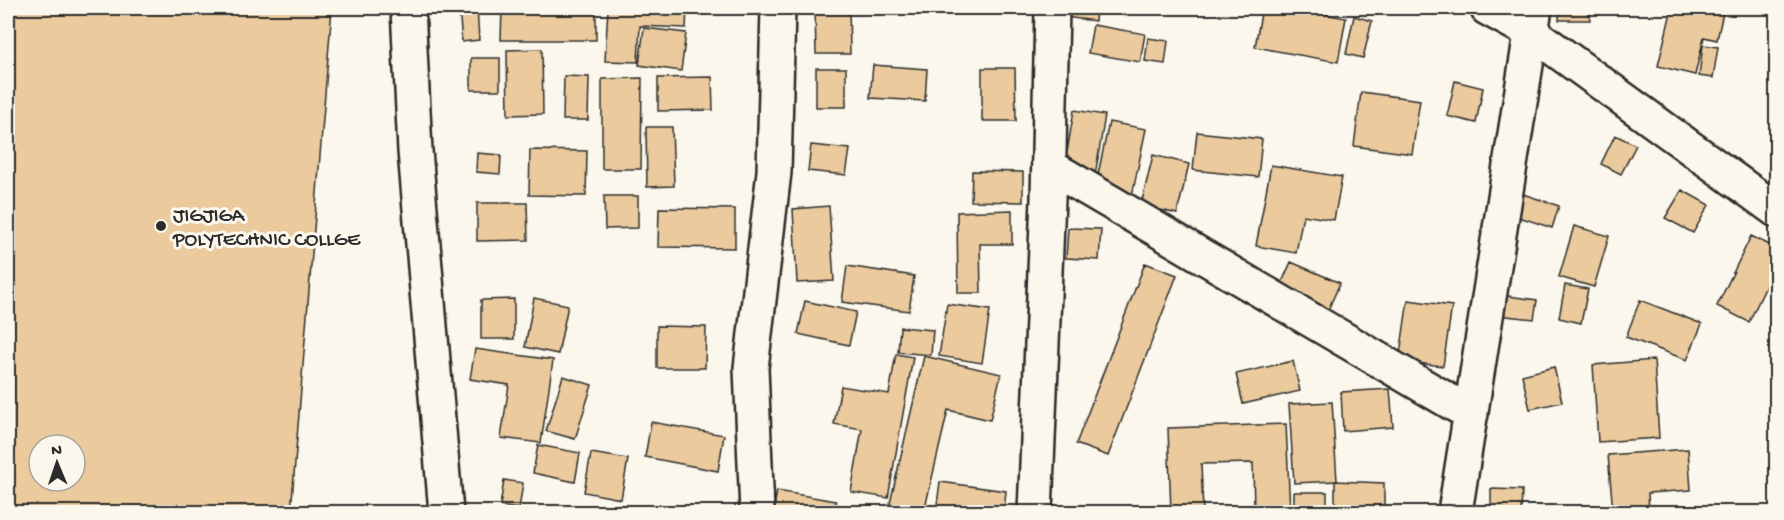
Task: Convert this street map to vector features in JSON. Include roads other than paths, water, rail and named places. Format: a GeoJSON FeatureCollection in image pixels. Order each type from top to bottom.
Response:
{"type":"FeatureCollection","features":[{"type":"Feature","properties":{"kind":"street"},"geometry":{"type":"LineString","coordinates":[[408,8],[415,151],[446,513]]}},
{"type":"Feature","properties":{"kind":"street"},"geometry":{"type":"LineString","coordinates":[[757,513],[751,368],[774,172],[778,8]]}},
{"type":"Feature","properties":{"kind":"street"},"geometry":{"type":"LineString","coordinates":[[1035,513],[1049,166],[1052,8]]}},
{"type":"Feature","properties":{"kind":"street"},"geometry":{"type":"LineString","coordinates":[[1487,8],[1533,20],[1776,210]]}},
{"type":"Feature","properties":{"kind":"street"},"geometry":{"type":"LineString","coordinates":[[1455,513],[1533,20]]}},
{"type":"Feature","properties":{"kind":"street"},"geometry":{"type":"LineString","coordinates":[[1049,166],[1471,414]]}},
{"type":"Feature","properties":{"kind":"place","name":"JIGJIGA POLYTECHNIC COLLGE"},"geometry":{"type":"Point","coordinates":[161,226]}}]}
